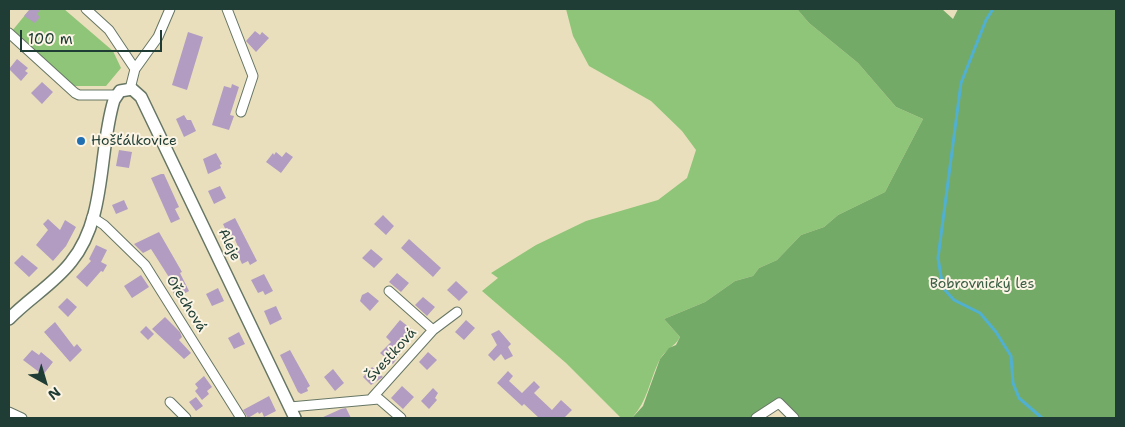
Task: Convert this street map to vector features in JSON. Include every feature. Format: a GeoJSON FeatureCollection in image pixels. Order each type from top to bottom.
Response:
{"type":"FeatureCollection","features":[{"type":"Feature","properties":{"kind":"street"},"geometry":{"type":"LineString","coordinates":[[86,9],[109,30],[135,68]]}},
{"type":"Feature","properties":{"kind":"street"},"geometry":{"type":"LineString","coordinates":[[9,319],[71,263],[83,242],[92,217],[116,96],[122,90],[130,89],[135,68],[158,37],[170,9]]}},
{"type":"Feature","properties":{"kind":"street"},"geometry":{"type":"LineString","coordinates":[[227,9],[253,76],[241,112]]}},
{"type":"Feature","properties":{"kind":"street"},"geometry":{"type":"LineString","coordinates":[[9,33],[75,93],[79,95],[116,96]]}},
{"type":"Feature","properties":{"kind":"street","name":"Aleje"},"geometry":{"type":"LineString","coordinates":[[130,89],[140,95],[296,418]]}},
{"type":"Feature","properties":{"kind":"street","name":"Ořechová"},"geometry":{"type":"LineString","coordinates":[[92,217],[104,225],[145,264],[241,418]]}},
{"type":"Feature","properties":{"kind":"street","name":"Švestková"},"geometry":{"type":"LineString","coordinates":[[371,398],[433,330],[389,291]]}},
{"type":"Feature","properties":{"kind":"street"},"geometry":{"type":"LineString","coordinates":[[433,330],[457,312]]}},
{"type":"Feature","properties":{"kind":"street"},"geometry":{"type":"LineString","coordinates":[[290,407],[371,398],[379,399],[401,418]]}},
{"type":"Feature","properties":{"kind":"street"},"geometry":{"type":"LineString","coordinates":[[170,402],[186,418]]}},
{"type":"Feature","properties":{"kind":"street"},"geometry":{"type":"LineString","coordinates":[[756,418],[779,403],[794,418]]}},
{"type":"Feature","properties":{"kind":"street"},"geometry":{"type":"LineString","coordinates":[[9,412],[22,418]]}},
{"type":"Feature","properties":{"kind":"green space"},"geometry":{"type":"Polygon","coordinates":[[[30,9],[64,9],[113,51],[121,68],[106,86],[73,86],[12,31],[30,9]]]}},
{"type":"Feature","properties":{"kind":"green space"},"geometry":{"type":"Polygon","coordinates":[[[566,9],[797,9],[809,23],[858,63],[896,107],[923,119],[885,192],[838,215],[824,227],[801,235],[777,260],[759,268],[753,276],[735,281],[705,302],[664,319],[680,337],[661,357],[645,398],[632,418],[621,418],[566,363],[482,291],[498,278],[491,273],[536,245],[586,221],[658,200],[687,178],[696,150],[682,131],[651,101],[589,66],[573,36],[566,9]]]}},
{"type":"Feature","properties":{"kind":"green space","name":"Bobrovnický les"},"geometry":{"type":"Polygon","coordinates":[[[797,9],[942,9],[953,19],[958,9],[1116,9],[1116,418],[800,418],[782,399],[750,418],[632,418],[643,406],[660,359],[669,348],[676,345],[680,337],[664,319],[705,302],[735,281],[753,276],[759,268],[777,260],[801,235],[824,227],[838,215],[885,192],[923,119],[896,107],[858,63],[809,23],[797,9]]]}},
{"type":"Feature","properties":{"kind":"building"},"geometry":{"type":"Polygon","coordinates":[[[30,9],[41,9],[37,14],[40,17],[35,23],[24,16],[30,9]]]}},
{"type":"Feature","properties":{"kind":"building"},"geometry":{"type":"Polygon","coordinates":[[[255,31],[260,35],[262,32],[269,38],[256,52],[246,41],[255,31]]]}},
{"type":"Feature","properties":{"kind":"building"},"geometry":{"type":"Polygon","coordinates":[[[188,32],[203,37],[187,90],[172,85],[188,32]]]}},
{"type":"Feature","properties":{"kind":"building"},"geometry":{"type":"Polygon","coordinates":[[[17,59],[28,68],[25,71],[28,73],[21,81],[9,69],[17,59]]]}},
{"type":"Feature","properties":{"kind":"building"},"geometry":{"type":"Polygon","coordinates":[[[42,82],[53,92],[42,104],[31,93],[42,82]]]}},
{"type":"Feature","properties":{"kind":"building"},"geometry":{"type":"Polygon","coordinates":[[[232,84],[239,87],[230,115],[234,116],[229,130],[212,125],[224,86],[231,88],[232,84]]]}},
{"type":"Feature","properties":{"kind":"building"},"geometry":{"type":"Polygon","coordinates":[[[184,115],[187,120],[191,120],[196,131],[184,137],[176,119],[184,115]]]}},
{"type":"Feature","properties":{"kind":"building"},"geometry":{"type":"Polygon","coordinates":[[[119,150],[132,152],[129,168],[116,166],[119,150]]]}},
{"type":"Feature","properties":{"kind":"building"},"geometry":{"type":"Polygon","coordinates":[[[276,152],[282,157],[286,152],[293,157],[281,173],[266,162],[276,152]]]}},
{"type":"Feature","properties":{"kind":"building"},"geometry":{"type":"Polygon","coordinates":[[[216,153],[222,164],[220,165],[221,168],[208,174],[203,159],[216,153]]]}},
{"type":"Feature","properties":{"kind":"building"},"geometry":{"type":"Polygon","coordinates":[[[164,174],[179,207],[175,209],[180,219],[171,223],[151,178],[164,174]]]}},
{"type":"Feature","properties":{"kind":"building"},"geometry":{"type":"Polygon","coordinates":[[[220,186],[226,198],[214,204],[208,191],[220,186]]]}},
{"type":"Feature","properties":{"kind":"building"},"geometry":{"type":"Polygon","coordinates":[[[124,200],[128,209],[116,214],[112,205],[124,200]]]}},
{"type":"Feature","properties":{"kind":"building"},"geometry":{"type":"Polygon","coordinates":[[[383,215],[394,226],[386,235],[374,224],[383,215]]]}},
{"type":"Feature","properties":{"kind":"building"},"geometry":{"type":"Polygon","coordinates":[[[235,218],[257,261],[250,265],[248,261],[242,264],[236,251],[239,249],[233,235],[229,237],[223,224],[235,218]]]}},
{"type":"Feature","properties":{"kind":"building"},"geometry":{"type":"Polygon","coordinates":[[[48,219],[60,230],[65,220],[76,227],[66,246],[53,261],[36,245],[48,230],[43,224],[48,219]]]}},
{"type":"Feature","properties":{"kind":"building"},"geometry":{"type":"Polygon","coordinates":[[[159,232],[182,272],[180,273],[189,291],[176,298],[169,284],[172,282],[151,249],[143,253],[134,244],[159,232]]]}},
{"type":"Feature","properties":{"kind":"building"},"geometry":{"type":"Polygon","coordinates":[[[409,239],[441,268],[433,277],[401,248],[409,239]]]}},
{"type":"Feature","properties":{"kind":"building"},"geometry":{"type":"Polygon","coordinates":[[[96,245],[107,250],[101,262],[107,265],[103,272],[101,271],[87,287],[76,277],[91,261],[89,259],[96,245]]]}},
{"type":"Feature","properties":{"kind":"building"},"geometry":{"type":"Polygon","coordinates":[[[371,249],[383,259],[374,268],[362,258],[371,249]]]}},
{"type":"Feature","properties":{"kind":"building"},"geometry":{"type":"Polygon","coordinates":[[[22,255],[38,268],[29,277],[14,263],[22,255]]]}},
{"type":"Feature","properties":{"kind":"building"},"geometry":{"type":"Polygon","coordinates":[[[397,273],[409,283],[401,292],[389,282],[397,273]]]}},
{"type":"Feature","properties":{"kind":"building"},"geometry":{"type":"Polygon","coordinates":[[[264,274],[273,291],[265,295],[263,291],[258,293],[251,280],[264,274]]]}},
{"type":"Feature","properties":{"kind":"building"},"geometry":{"type":"Polygon","coordinates":[[[141,275],[149,287],[132,298],[124,286],[141,275]]]}},
{"type":"Feature","properties":{"kind":"building"},"geometry":{"type":"Polygon","coordinates":[[[456,281],[468,292],[459,301],[447,290],[456,281]]]}},
{"type":"Feature","properties":{"kind":"building"},"geometry":{"type":"Polygon","coordinates":[[[218,288],[224,301],[212,306],[206,294],[218,288]]]}},
{"type":"Feature","properties":{"kind":"building"},"geometry":{"type":"Polygon","coordinates":[[[368,292],[379,301],[370,311],[360,301],[362,295],[368,292]]]}},
{"type":"Feature","properties":{"kind":"building"},"geometry":{"type":"Polygon","coordinates":[[[423,297],[435,307],[427,316],[415,305],[423,297]]]}},
{"type":"Feature","properties":{"kind":"building"},"geometry":{"type":"Polygon","coordinates":[[[67,298],[77,307],[68,317],[58,307],[67,298]]]}},
{"type":"Feature","properties":{"kind":"building"},"geometry":{"type":"Polygon","coordinates":[[[276,306],[282,319],[270,325],[264,311],[276,306]]]}},
{"type":"Feature","properties":{"kind":"building"},"geometry":{"type":"Polygon","coordinates":[[[165,317],[180,332],[182,337],[179,340],[191,353],[184,359],[152,329],[165,317]]]}},
{"type":"Feature","properties":{"kind":"building"},"geometry":{"type":"Polygon","coordinates":[[[400,320],[415,332],[393,364],[380,353],[391,342],[386,337],[400,320]]]}},
{"type":"Feature","properties":{"kind":"building"},"geometry":{"type":"Polygon","coordinates":[[[466,320],[475,328],[464,340],[455,332],[466,320]]]}},
{"type":"Feature","properties":{"kind":"building"},"geometry":{"type":"Polygon","coordinates":[[[55,322],[74,347],[77,344],[82,350],[70,362],[44,332],[55,322]]]}},
{"type":"Feature","properties":{"kind":"building"},"geometry":{"type":"Polygon","coordinates":[[[146,326],[154,334],[148,340],[140,332],[146,326]]]}},
{"type":"Feature","properties":{"kind":"building"},"geometry":{"type":"Polygon","coordinates":[[[499,330],[511,344],[508,347],[513,356],[505,360],[501,354],[494,361],[488,355],[497,345],[491,334],[499,330]]]}},
{"type":"Feature","properties":{"kind":"building"},"geometry":{"type":"Polygon","coordinates":[[[239,332],[245,344],[234,349],[228,338],[239,332]]]}},
{"type":"Feature","properties":{"kind":"building"},"geometry":{"type":"Polygon","coordinates":[[[32,350],[39,355],[41,352],[53,362],[43,375],[23,360],[32,350]]]}},
{"type":"Feature","properties":{"kind":"building"},"geometry":{"type":"Polygon","coordinates":[[[290,350],[310,386],[307,388],[308,391],[301,394],[298,392],[280,355],[290,350]]]}},
{"type":"Feature","properties":{"kind":"building"},"geometry":{"type":"Polygon","coordinates":[[[428,352],[437,360],[427,370],[419,362],[428,352]]]}},
{"type":"Feature","properties":{"kind":"building"},"geometry":{"type":"Polygon","coordinates":[[[372,367],[383,377],[371,385],[363,377],[372,367]]]}},
{"type":"Feature","properties":{"kind":"building"},"geometry":{"type":"Polygon","coordinates":[[[333,369],[344,383],[335,391],[324,377],[333,369]]]}},
{"type":"Feature","properties":{"kind":"building"},"geometry":{"type":"Polygon","coordinates":[[[508,371],[513,376],[509,381],[522,393],[534,381],[540,387],[534,393],[552,410],[561,400],[572,410],[564,418],[539,418],[524,404],[522,406],[497,383],[508,371]]]}},
{"type":"Feature","properties":{"kind":"building"},"geometry":{"type":"Polygon","coordinates":[[[204,376],[212,387],[207,391],[209,394],[202,400],[195,391],[198,388],[195,384],[204,376]]]}},
{"type":"Feature","properties":{"kind":"building"},"geometry":{"type":"Polygon","coordinates":[[[402,386],[414,397],[403,409],[391,398],[402,386]]]}},
{"type":"Feature","properties":{"kind":"building"},"geometry":{"type":"Polygon","coordinates":[[[433,388],[438,393],[435,398],[437,400],[429,409],[421,401],[433,388]]]}},
{"type":"Feature","properties":{"kind":"building"},"geometry":{"type":"Polygon","coordinates":[[[269,396],[276,411],[264,417],[262,412],[259,414],[258,412],[248,418],[243,410],[269,396]]]}},
{"type":"Feature","properties":{"kind":"building"},"geometry":{"type":"Polygon","coordinates":[[[196,397],[203,406],[196,411],[189,402],[196,397]]]}},
{"type":"Feature","properties":{"kind":"building"},"geometry":{"type":"Polygon","coordinates":[[[346,408],[351,418],[321,418],[341,409],[346,408]]]}},
{"type":"Feature","properties":{"kind":"waterway"},"geometry":{"type":"LineString","coordinates":[[993,9],[986,20],[961,83],[938,258],[943,288],[954,300],[980,313],[996,332],[1011,356],[1013,383],[1019,398],[1042,418]]}},
{"type":"Feature","properties":{"kind":"place","name":"Hošťálkovice"},"geometry":{"type":"Point","coordinates":[81,141]}}]}
